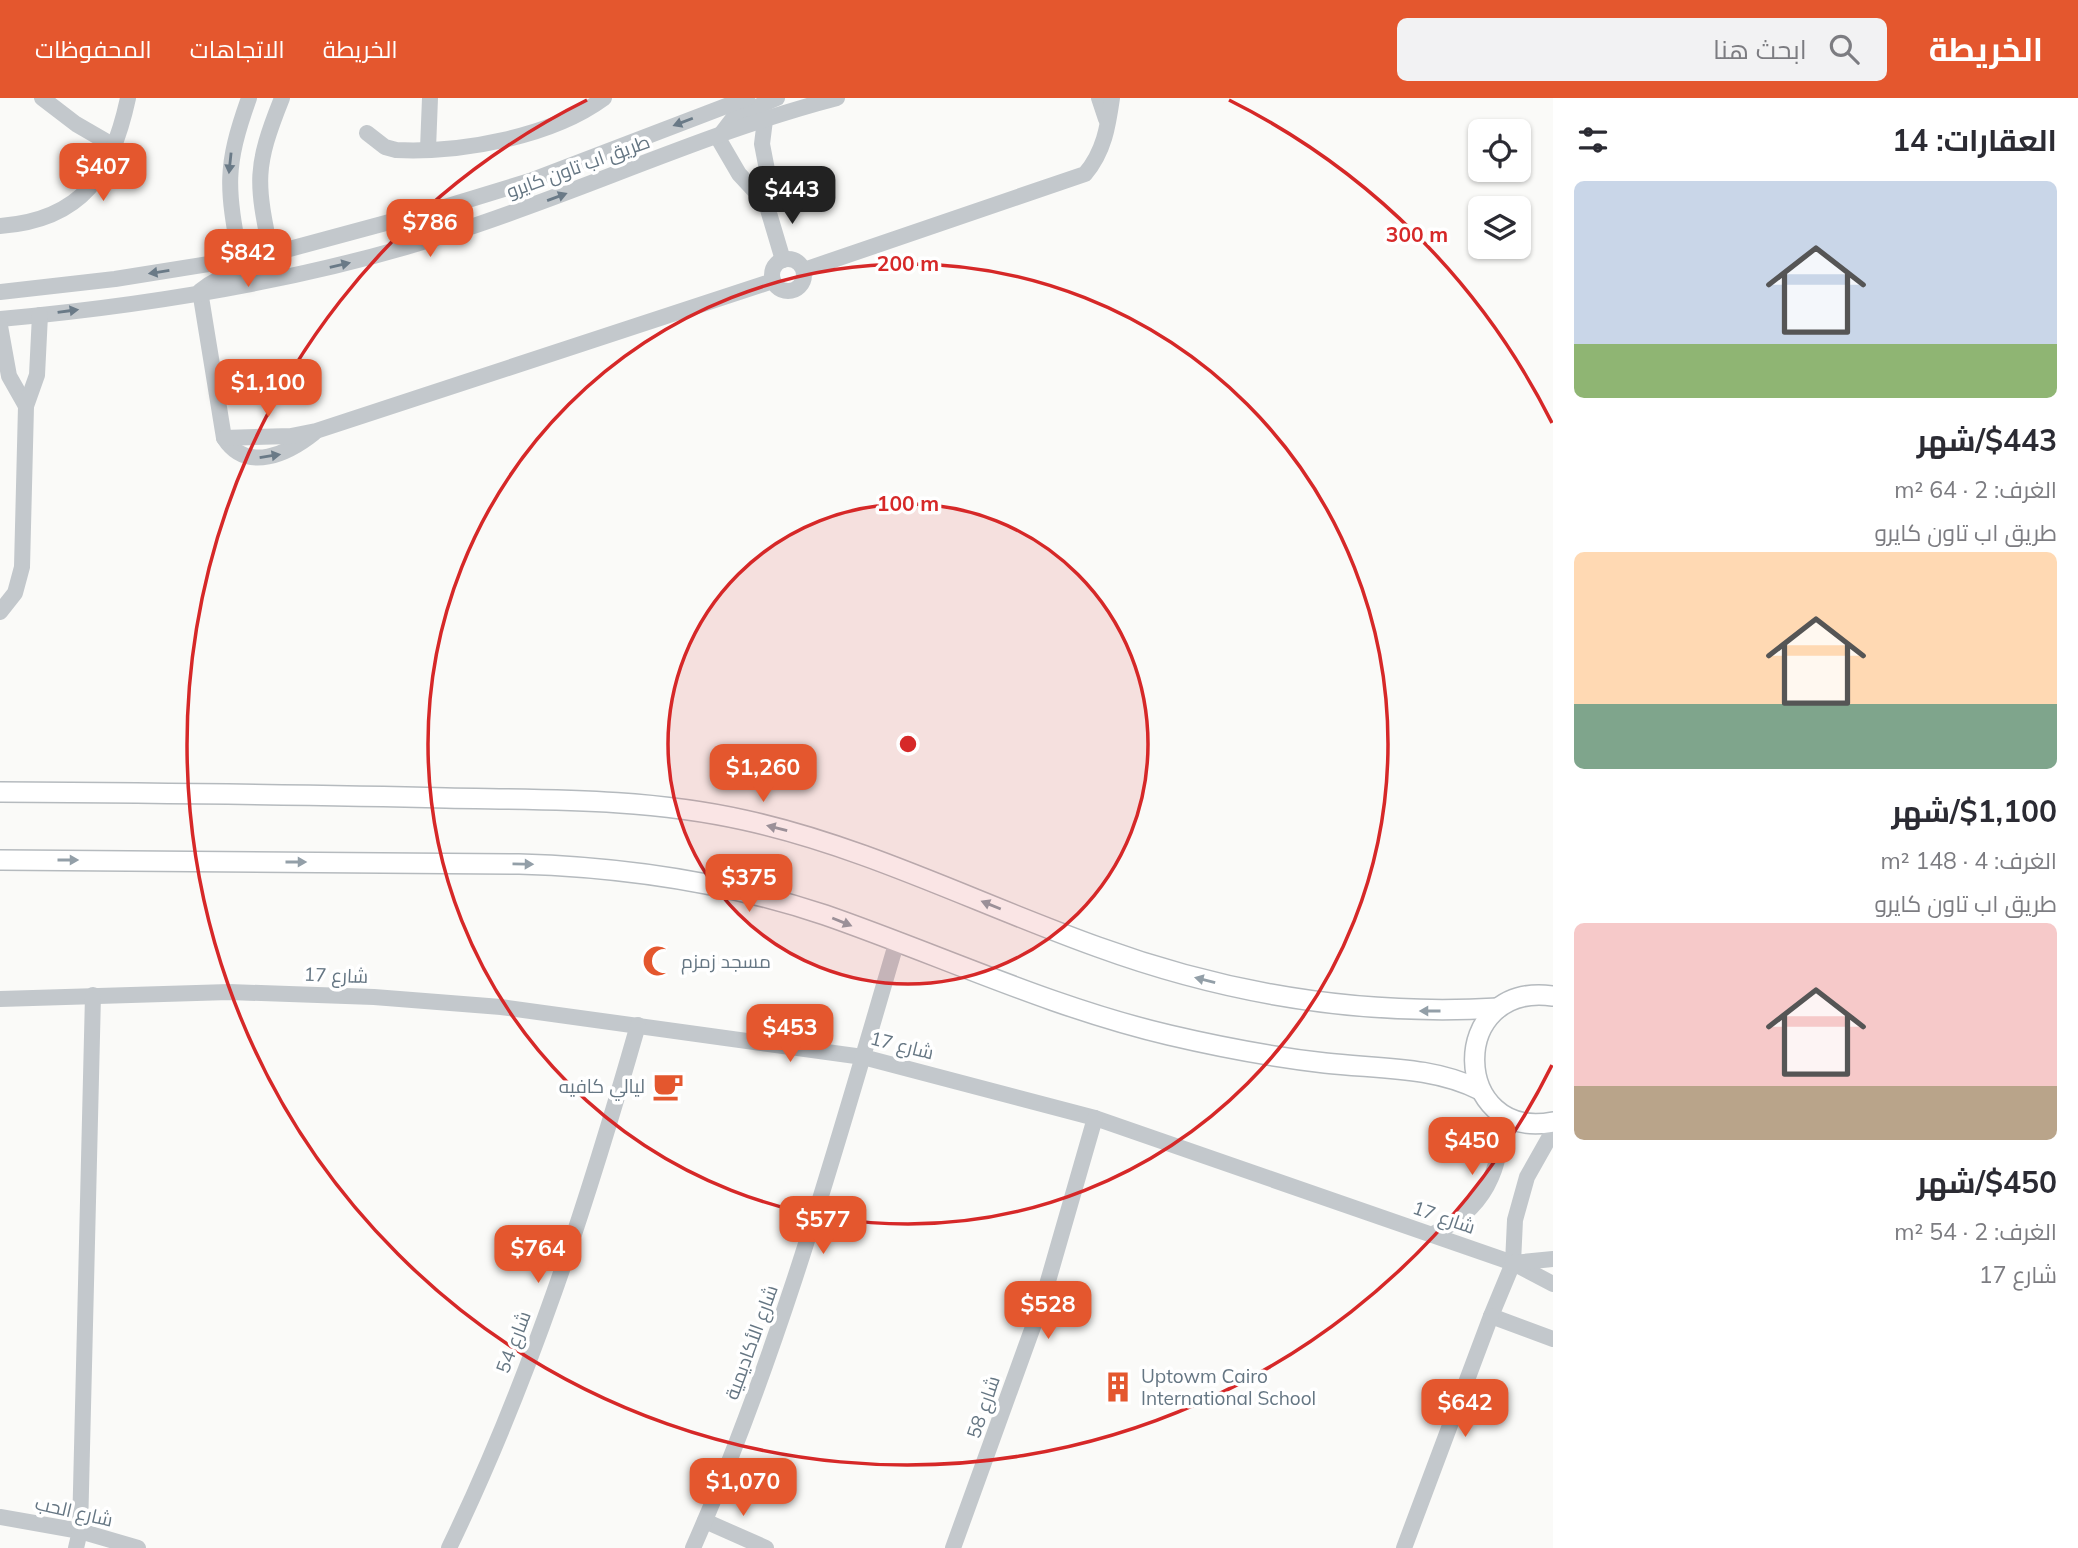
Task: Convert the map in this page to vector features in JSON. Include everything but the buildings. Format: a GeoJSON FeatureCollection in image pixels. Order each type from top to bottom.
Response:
{"type":"FeatureCollection","features":[{"type":"Feature","properties":{"kind":"main road"},"geometry":{"type":"LineString","coordinates":[[0,792],[315,794],[582,800],[663,806],[742,820],[820,840],[1098,948],[1233,987],[1370,1009],[1433,1012],[1498,1008]]}},
{"type":"Feature","properties":{"kind":"main road"},"geometry":{"type":"LineString","coordinates":[[0,860],[519,864],[595,867],[671,877],[750,893],[826,916],[1031,994],[1156,1032],[1307,1060],[1427,1072],[1463,1082],[1480,1090]]}},
{"type":"Feature","properties":{"kind":"main road"},"geometry":{"type":"LineString","coordinates":[[1553,996],[1525,995],[1498,1008],[1483,1024],[1474,1045],[1473,1068],[1480,1090],[1500,1113],[1519,1122],[1553,1122]]}},
{"type":"Feature","properties":{"kind":"street"},"geometry":{"type":"LineString","coordinates":[[41,98],[76,124],[114,146]]}},
{"type":"Feature","properties":{"kind":"street"},"geometry":{"type":"LineString","coordinates":[[0,226],[35,220],[74,202],[100,178],[114,146],[128,98]]}},
{"type":"Feature","properties":{"kind":"street"},"geometry":{"type":"LineString","coordinates":[[240,259],[229,190],[229,167],[233,144],[249,98]]}},
{"type":"Feature","properties":{"kind":"street"},"geometry":{"type":"LineString","coordinates":[[282,98],[262,150],[259,168],[261,205],[271,254],[249,269],[213,281],[200,292],[224,438],[230,446],[256,458],[276,457],[294,449],[316,431],[773,281]]}},
{"type":"Feature","properties":{"kind":"street"},"geometry":{"type":"LineString","coordinates":[[428,149],[430,98]]}},
{"type":"Feature","properties":{"kind":"street"},"geometry":{"type":"LineString","coordinates":[[367,133],[375,141],[396,150],[466,147],[521,134],[577,114],[604,98]]}},
{"type":"Feature","properties":{"kind":"street","name":"طريق اب تاون كايرو"},"geometry":{"type":"LineString","coordinates":[[0,292],[114,279],[271,254],[433,211],[530,181],[747,98]]}},
{"type":"Feature","properties":{"kind":"street"},"geometry":{"type":"LineString","coordinates":[[766,203],[739,174],[718,138],[734,117],[777,98]]}},
{"type":"Feature","properties":{"kind":"street","name":"طريق اب تاون كايرو"},"geometry":{"type":"LineString","coordinates":[[0,318],[40,315],[281,279],[424,242],[542,203],[765,120],[837,98]]}},
{"type":"Feature","properties":{"kind":"street"},"geometry":{"type":"LineString","coordinates":[[1099,98],[1106,119]]}},
{"type":"Feature","properties":{"kind":"street"},"geometry":{"type":"LineString","coordinates":[[804,270],[1085,174],[1098,158],[1105,142],[1106,119],[1112,98]]}},
{"type":"Feature","properties":{"kind":"street"},"geometry":{"type":"LineString","coordinates":[[765,120],[762,144],[768,175],[766,203],[783,260]]}},
{"type":"Feature","properties":{"kind":"street"},"geometry":{"type":"LineString","coordinates":[[783,260],[796,261],[804,270],[803,283],[793,291],[781,290],[773,281],[774,268],[783,260]]}},
{"type":"Feature","properties":{"kind":"street"},"geometry":{"type":"LineString","coordinates":[[0,612],[15,593],[22,567],[26,406],[37,375],[40,315]]}},
{"type":"Feature","properties":{"kind":"street"},"geometry":{"type":"LineString","coordinates":[[0,326],[9,376],[26,406]]}},
{"type":"Feature","properties":{"kind":"street","name":"شارع الأكاديمية"},"geometry":{"type":"LineString","coordinates":[[693,1548],[789,1301],[896,944]]}},
{"type":"Feature","properties":{"kind":"street","name":"شارع 17"},"geometry":{"type":"LineString","coordinates":[[0,999],[229,992],[374,997],[500,1007],[863,1057],[1095,1118],[1513,1264],[1553,1284]]}},
{"type":"Feature","properties":{"kind":"street"},"geometry":{"type":"LineString","coordinates":[[76,1548],[80,1531],[93,995]]}},
{"type":"Feature","properties":{"kind":"street","name":"شارع 54"},"geometry":{"type":"LineString","coordinates":[[449,1548],[511,1408],[556,1288],[597,1167],[638,1026]]}},
{"type":"Feature","properties":{"kind":"street"},"geometry":{"type":"LineString","coordinates":[[1431,1235],[1464,1216],[1488,1187],[1500,1151],[1500,1113]]}},
{"type":"Feature","properties":{"kind":"street","name":"شارع 58"},"geometry":{"type":"LineString","coordinates":[[953,1548],[1042,1302],[1095,1118]]}},
{"type":"Feature","properties":{"kind":"street"},"geometry":{"type":"LineString","coordinates":[[1404,1548],[1513,1264],[1520,1198],[1536,1157],[1553,1131]]}},
{"type":"Feature","properties":{"kind":"street"},"geometry":{"type":"LineString","coordinates":[[1513,1264],[1553,1259]]}},
{"type":"Feature","properties":{"kind":"street"},"geometry":{"type":"LineString","coordinates":[[1491,1316],[1553,1339]]}},
{"type":"Feature","properties":{"kind":"street","name":"شارع الحب"},"geometry":{"type":"LineString","coordinates":[[0,1517],[80,1531],[138,1548]]}},
{"type":"Feature","properties":{"kind":"street"},"geometry":{"type":"LineString","coordinates":[[705,1521],[766,1548]]}},
{"type":"Feature","properties":{"kind":"place","name":"مسجد زمزم"},"geometry":{"type":"Point","coordinates":[658,961]}},
{"type":"Feature","properties":{"kind":"place","name":"ليالي كافيه"},"geometry":{"type":"Point","coordinates":[668,1086]}},
{"type":"Feature","properties":{"kind":"place","name":"Uptowm Cairo International School"},"geometry":{"type":"Point","coordinates":[1118,1387]}}]}
